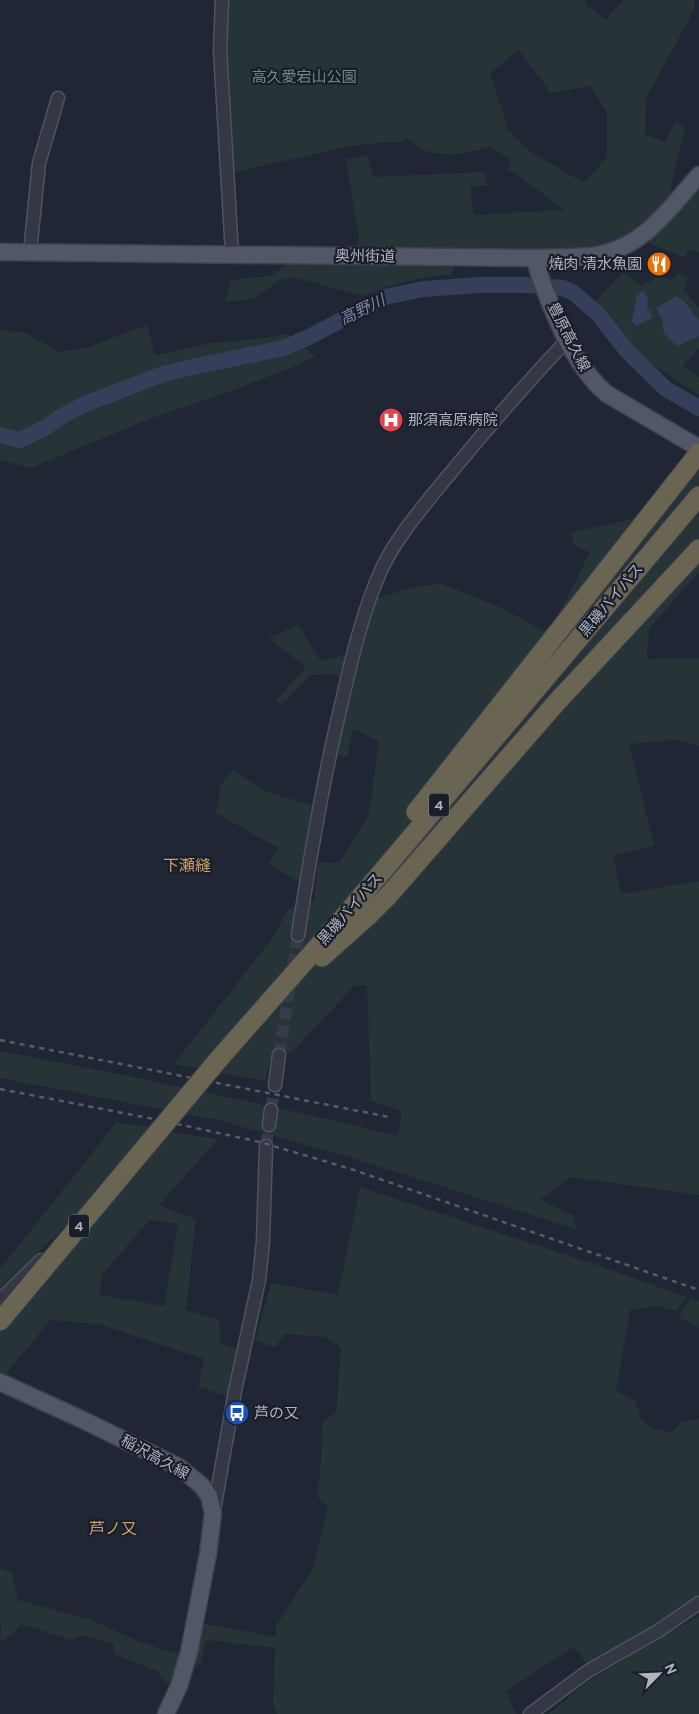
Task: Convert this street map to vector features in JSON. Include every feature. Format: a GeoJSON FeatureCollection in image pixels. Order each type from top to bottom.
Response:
{"type":"FeatureCollection","features":[{"type":"Feature","properties":{"kind":"highway","name":"4"},"geometry":{"type":"LineString","coordinates":[[343,918],[368,876],[393,841],[699,453]]}},
{"type":"Feature","properties":{"kind":"highway","name":"黒磯バイパス"},"geometry":{"type":"LineString","coordinates":[[0,1321],[218,1060],[343,918],[699,496]]}},
{"type":"Feature","properties":{"kind":"highway","name":"4"},"geometry":{"type":"LineString","coordinates":[[268,1003],[341,940],[388,896],[556,703],[699,549]]}},
{"type":"Feature","properties":{"kind":"main road","name":"奥州街道"},"geometry":{"type":"LineString","coordinates":[[0,252],[232,254],[536,265],[592,256],[624,247],[651,229],[699,175]]}},
{"type":"Feature","properties":{"kind":"main road","name":"豊原高久線"},"geometry":{"type":"LineString","coordinates":[[536,265],[567,340],[586,373],[597,386],[607,394],[699,448]]}},
{"type":"Feature","properties":{"kind":"main road","name":"稲沢高久線"},"geometry":{"type":"LineString","coordinates":[[0,1382],[179,1467],[202,1486],[209,1496],[213,1513],[208,1554],[189,1652],[179,1686],[166,1714]]}},
{"type":"Feature","properties":{"kind":"street"},"geometry":{"type":"LineString","coordinates":[[222,0],[220,50],[232,254]]}},
{"type":"Feature","properties":{"kind":"street"},"geometry":{"type":"LineString","coordinates":[[30,253],[39,163],[58,98]]}},
{"type":"Feature","properties":{"kind":"street"},"geometry":{"type":"LineString","coordinates":[[298,935],[328,760],[357,639],[383,567],[407,528],[450,473],[491,423],[567,340]]}},
{"type":"Feature","properties":{"kind":"street"},"geometry":{"type":"LineString","coordinates":[[275,1086],[279,1055]]}},
{"type":"Feature","properties":{"kind":"street"},"geometry":{"type":"LineString","coordinates":[[269,1125],[271,1110]]}},
{"type":"Feature","properties":{"kind":"street"},"geometry":{"type":"LineString","coordinates":[[213,1513],[235,1391],[259,1280],[262,1258],[266,1146]]}},
{"type":"Feature","properties":{"kind":"street"},"geometry":{"type":"LineString","coordinates":[[0,1300],[43,1258],[79,1227]]}},
{"type":"Feature","properties":{"kind":"street"},"geometry":{"type":"LineString","coordinates":[[530,1714],[588,1671],[660,1630],[699,1603]]}},
{"type":"Feature","properties":{"kind":"green space","name":"高久愛宕山公園"},"geometry":{"type":"Polygon","coordinates":[[[227,0],[586,0],[585,4],[606,20],[623,0],[695,0],[694,10],[646,98],[645,134],[665,142],[676,121],[685,128],[670,189],[672,192],[656,215],[644,227],[626,238],[605,245],[581,249],[531,252],[461,251],[451,275],[438,275],[392,285],[363,296],[294,277],[280,280],[253,299],[225,302],[231,280],[272,276],[292,259],[351,259],[359,239],[346,159],[367,155],[373,177],[485,172],[487,185],[470,187],[474,215],[564,210],[513,171],[507,170],[511,161],[491,146],[465,153],[447,154],[429,152],[419,148],[408,139],[401,142],[344,147],[232,173],[223,54],[227,0]],[[519,50],[490,73],[508,129],[531,152],[584,183],[607,157],[607,111],[589,86],[551,93],[519,50]]]}},
{"type":"Feature","properties":{"kind":"green space"},"geometry":{"type":"Polygon","coordinates":[[[699,190],[699,252],[688,250],[685,258],[647,242],[699,190]]]}},
{"type":"Feature","properties":{"kind":"green space"},"geometry":{"type":"Polygon","coordinates":[[[622,272],[642,286],[656,278],[674,280],[677,273],[687,277],[684,289],[699,309],[699,347],[683,366],[699,378],[699,395],[643,358],[596,301],[622,272]]]}},
{"type":"Feature","properties":{"kind":"green space"},"geometry":{"type":"Polygon","coordinates":[[[147,325],[155,355],[212,343],[259,339],[287,334],[315,356],[293,367],[226,393],[149,419],[31,468],[0,460],[0,330],[25,333],[59,352],[85,348],[147,325]]]}},
{"type":"Feature","properties":{"kind":"green space"},"geometry":{"type":"Polygon","coordinates":[[[681,462],[699,468],[699,572],[649,629],[647,659],[699,658],[699,746],[675,740],[629,744],[654,846],[613,855],[621,894],[699,881],[699,1195],[571,1177],[540,1200],[573,1215],[576,1229],[349,1157],[218,1120],[0,1078],[0,1051],[199,1091],[398,1136],[402,1111],[371,1101],[367,985],[355,985],[292,1052],[271,1057],[265,1081],[174,1064],[270,941],[289,909],[314,901],[318,863],[340,862],[369,814],[379,741],[353,729],[347,757],[336,754],[350,688],[336,674],[311,675],[282,704],[276,700],[306,667],[269,638],[298,625],[320,660],[358,653],[377,598],[419,586],[442,584],[504,609],[547,633],[576,582],[589,552],[575,546],[570,533],[635,518],[681,462]]]}},
{"type":"Feature","properties":{"kind":"green space"},"geometry":{"type":"Polygon","coordinates":[[[233,770],[267,792],[312,805],[299,881],[294,880],[269,864],[278,848],[216,813],[221,785],[233,770]]]}},
{"type":"Feature","properties":{"kind":"green space"},"geometry":{"type":"Polygon","coordinates":[[[116,1123],[151,1127],[65,1227],[0,1288],[0,1269],[116,1123]]]}},
{"type":"Feature","properties":{"kind":"green space"},"geometry":{"type":"Polygon","coordinates":[[[171,1132],[218,1139],[159,1205],[196,1219],[186,1310],[219,1320],[220,1343],[238,1350],[228,1396],[198,1387],[204,1359],[99,1324],[50,1320],[0,1382],[0,1330],[171,1132]],[[150,1220],[103,1273],[99,1295],[164,1306],[178,1224],[150,1220]]]}},
{"type":"Feature","properties":{"kind":"green space"},"geometry":{"type":"Polygon","coordinates":[[[360,1187],[600,1266],[687,1297],[676,1311],[656,1306],[630,1310],[616,1391],[636,1401],[641,1420],[652,1428],[671,1433],[682,1422],[699,1419],[699,1594],[665,1622],[587,1664],[574,1647],[506,1691],[516,1714],[277,1714],[273,1704],[275,1648],[206,1640],[201,1663],[178,1672],[172,1683],[166,1683],[157,1671],[114,1654],[114,1644],[84,1635],[72,1640],[21,1624],[13,1634],[0,1642],[0,1568],[12,1572],[18,1600],[91,1620],[140,1642],[177,1654],[200,1630],[201,1623],[276,1637],[276,1626],[313,1569],[328,1508],[317,1496],[321,1463],[322,1422],[336,1413],[341,1348],[326,1337],[285,1334],[275,1347],[255,1341],[271,1283],[338,1295],[360,1187]]]}},
{"type":"Feature","properties":{"kind":"green space"},"geometry":{"type":"Polygon","coordinates":[[[691,1298],[699,1301],[699,1329],[694,1324],[678,1318],[691,1298]]]}},
{"type":"Feature","properties":{"kind":"green space"},"geometry":{"type":"Polygon","coordinates":[[[699,1616],[699,1714],[548,1714],[593,1678],[699,1616]]]}},
{"type":"Feature","properties":{"kind":"water"},"geometry":{"type":"Polygon","coordinates":[[[643,290],[648,300],[647,308],[652,318],[636,326],[631,321],[636,297],[643,290]]]}},
{"type":"Feature","properties":{"kind":"water"},"geometry":{"type":"Polygon","coordinates":[[[677,296],[684,301],[699,321],[699,336],[677,346],[664,333],[662,319],[656,308],[677,296]]]}},
{"type":"Feature","properties":{"kind":"waterway","name":"高野川"},"geometry":{"type":"LineString","coordinates":[[0,435],[20,440],[43,429],[85,404],[163,374],[284,348],[385,297],[423,289],[481,285],[526,285],[563,288],[574,293],[598,314],[628,352],[666,389],[699,408]]}},
{"type":"Feature","properties":{"kind":"tunnel"},"geometry":{"type":"LineString","coordinates":[[279,1055],[298,935]]}},
{"type":"Feature","properties":{"kind":"tunnel"},"geometry":{"type":"LineString","coordinates":[[271,1110],[275,1085]]}},
{"type":"Feature","properties":{"kind":"tunnel"},"geometry":{"type":"LineString","coordinates":[[266,1146],[269,1125]]}},
{"type":"Feature","properties":{"kind":"railway"},"geometry":{"type":"LineString","coordinates":[[0,1040],[389,1117]]}},
{"type":"Feature","properties":{"kind":"railway"},"geometry":{"type":"LineString","coordinates":[[0,1089],[260,1142],[351,1169],[699,1290]]}},
{"type":"Feature","properties":{"kind":"place","name":"焼肉 清水魚園"},"geometry":{"type":"Point","coordinates":[659,264]}},
{"type":"Feature","properties":{"kind":"place","name":"那須高原病院"},"geometry":{"type":"Point","coordinates":[391,420]}},
{"type":"Feature","properties":{"kind":"place","name":"芦の又"},"geometry":{"type":"Point","coordinates":[237,1413]}},
{"type":"Feature","properties":{"kind":"district","name":"下瀬縫"},"geometry":{"type":"Point","coordinates":[187,865]}},
{"type":"Feature","properties":{"kind":"district","name":"芦ノ又"},"geometry":{"type":"Point","coordinates":[113,1528]}}]}
